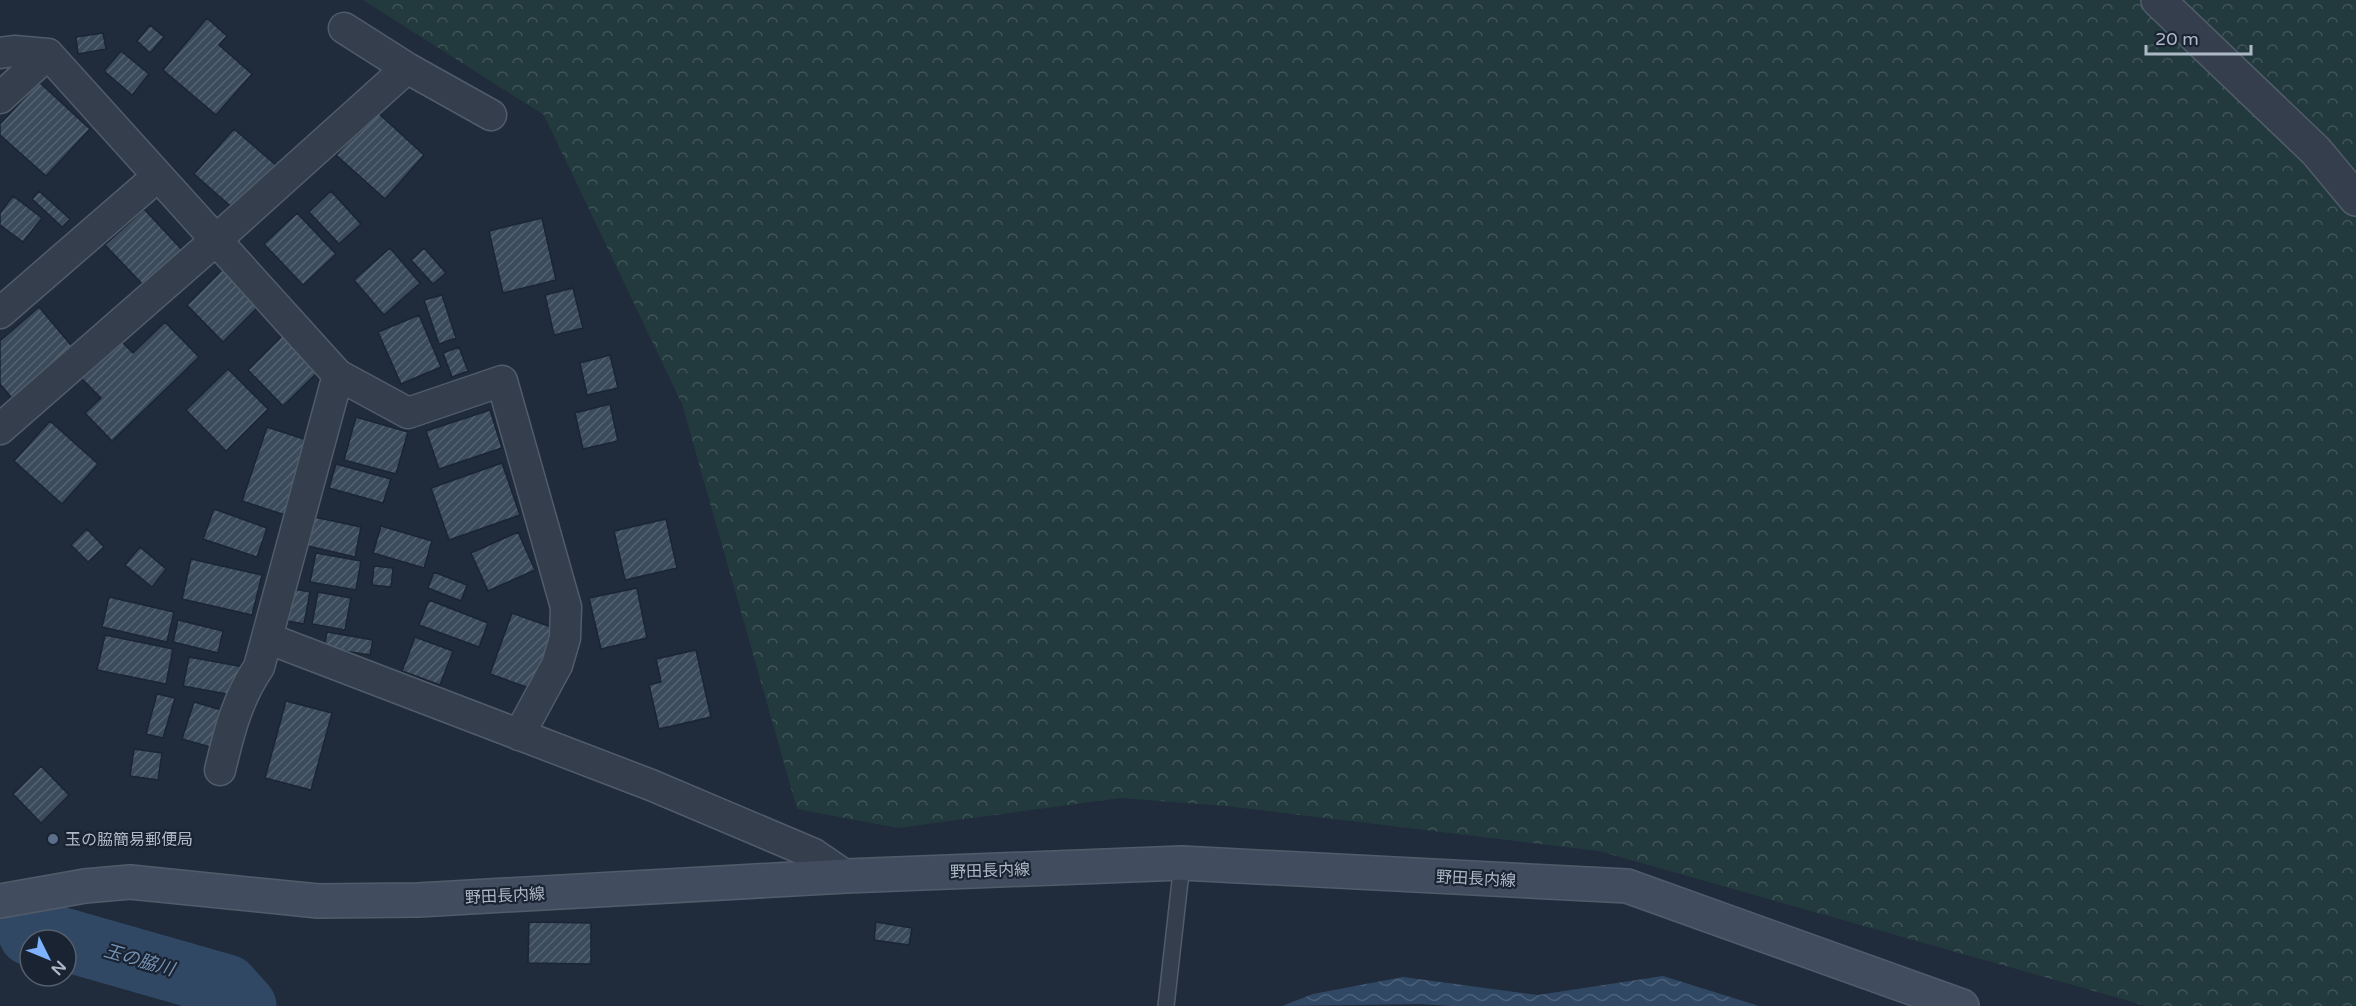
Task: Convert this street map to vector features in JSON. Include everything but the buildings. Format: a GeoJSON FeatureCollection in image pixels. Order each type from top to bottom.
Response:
{"type":"FeatureCollection","features":[{"type":"Feature","properties":{"kind":"main road","name":"野田長内線"},"geometry":{"type":"LineString","coordinates":[[0,901],[85,886],[129,882],[318,901],[418,900],[846,876],[1182,863],[1627,886],[1962,1006]]}},
{"type":"Feature","properties":{"kind":"street"},"geometry":{"type":"LineString","coordinates":[[2158,0],[2316,151],[2356,199]]}},
{"type":"Feature","properties":{"kind":"street"},"geometry":{"type":"LineString","coordinates":[[344,28],[407,68],[491,115]]}},
{"type":"Feature","properties":{"kind":"street"},"geometry":{"type":"LineString","coordinates":[[0,53],[14,51],[48,54],[338,375],[408,413],[502,381],[566,608],[565,638],[557,664],[519,735]]}},
{"type":"Feature","properties":{"kind":"street"},"geometry":{"type":"LineString","coordinates":[[0,98],[48,54]]}},
{"type":"Feature","properties":{"kind":"street"},"geometry":{"type":"LineString","coordinates":[[0,429],[216,240],[407,68]]}},
{"type":"Feature","properties":{"kind":"street"},"geometry":{"type":"LineString","coordinates":[[0,313],[158,176]]}},
{"type":"Feature","properties":{"kind":"street"},"geometry":{"type":"LineString","coordinates":[[220,770],[234,715],[246,686],[259,667],[338,375]]}},
{"type":"Feature","properties":{"kind":"street"},"geometry":{"type":"LineString","coordinates":[[267,638],[651,785],[814,854],[846,876]]}},
{"type":"Feature","properties":{"kind":"lane"},"geometry":{"type":"LineString","coordinates":[[1166,1006],[1182,863]]}},
{"type":"Feature","properties":{"kind":"green space"},"geometry":{"type":"Polygon","coordinates":[[[363,0],[2356,0],[2356,1006],[2147,1006],[1599,851],[1226,806],[1120,798],[898,828],[797,809],[682,404],[544,115],[363,0]]]}},
{"type":"Feature","properties":{"kind":"water"},"geometry":{"type":"Polygon","coordinates":[[[163,952],[205,964],[232,975],[253,993],[259,1006],[236,1006],[218,992],[161,977],[163,952]]]}},
{"type":"Feature","properties":{"kind":"water"},"geometry":{"type":"Polygon","coordinates":[[[1663,976],[1759,1006],[1451,1006],[1420,1004],[1282,1006],[1313,994],[1403,977],[1538,995],[1663,976]]]}},
{"type":"Feature","properties":{"kind":"waterway","name":"玉の脇川"},"geometry":{"type":"LineString","coordinates":[[27,927],[30,934],[52,936],[227,986],[245,1006]]}},
{"type":"Feature","properties":{"kind":"place","name":"玉の脇簡易郵便局"},"geometry":{"type":"Point","coordinates":[53,839]}}]}
